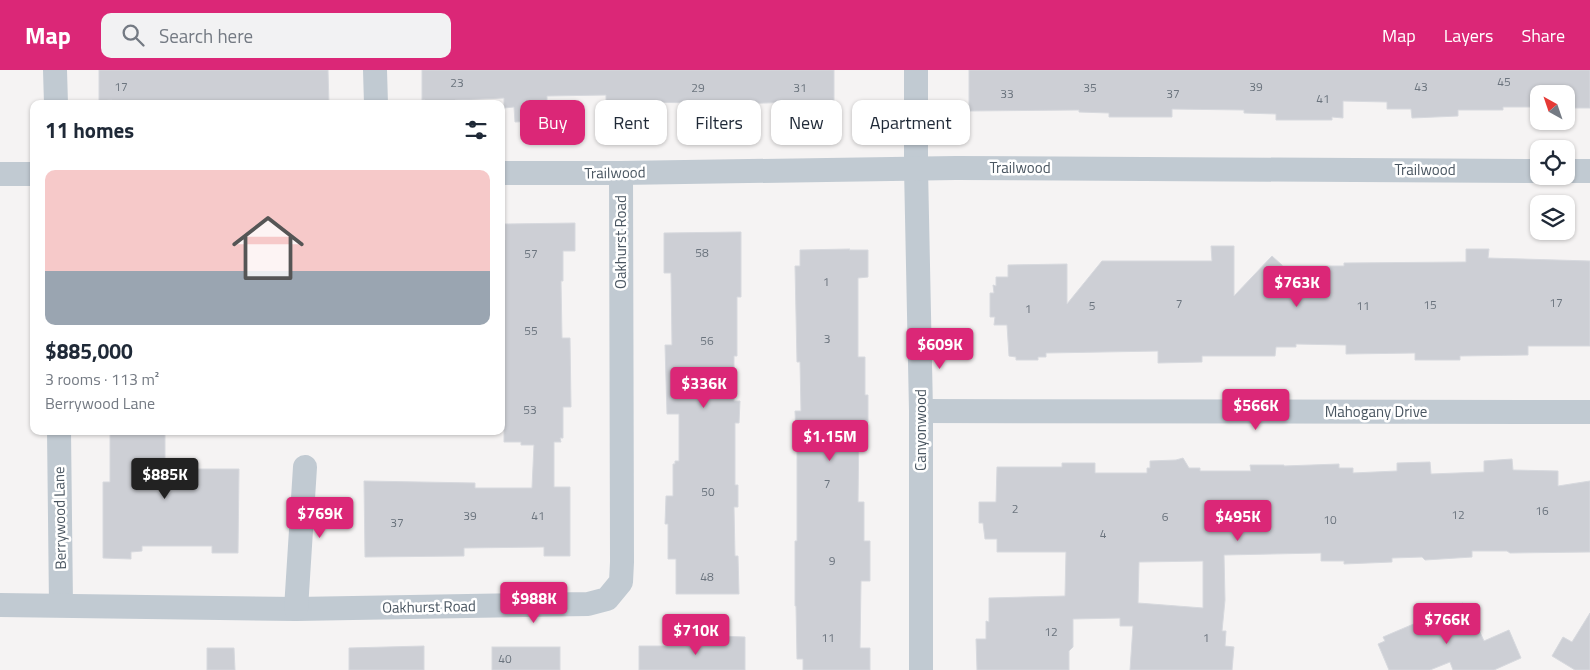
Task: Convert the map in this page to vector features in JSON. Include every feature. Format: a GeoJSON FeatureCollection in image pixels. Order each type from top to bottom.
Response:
{"type":"FeatureCollection","features":[{"type":"Feature","properties":{"kind":"street"},"geometry":{"type":"LineString","coordinates":[[55,70],[56,100]]}},
{"type":"Feature","properties":{"kind":"street"},"geometry":{"type":"LineString","coordinates":[[375,70],[376,100]]}},
{"type":"Feature","properties":{"kind":"street","name":"Canyonwood"},"geometry":{"type":"LineString","coordinates":[[916,70],[921,411],[921,670]]}},
{"type":"Feature","properties":{"kind":"street","name":"Trailwood"},"geometry":{"type":"LineString","coordinates":[[505,174],[916,168],[1530,171]]}},
{"type":"Feature","properties":{"kind":"street"},"geometry":{"type":"LineString","coordinates":[[1575,171],[1590,171]]}},
{"type":"Feature","properties":{"kind":"street","name":"Oakhurst Road"},"geometry":{"type":"LineString","coordinates":[[0,605],[296,609],[588,604],[607,599],[621,582],[622,562],[621,173]]}},
{"type":"Feature","properties":{"kind":"street"},"geometry":{"type":"LineString","coordinates":[[0,174],[30,174]]}},
{"type":"Feature","properties":{"kind":"street","name":"Mahogany Drive"},"geometry":{"type":"LineString","coordinates":[[921,411],[1590,412]]}},
{"type":"Feature","properties":{"kind":"street","name":"Berrywood Lane"},"geometry":{"type":"LineString","coordinates":[[59,435],[61,605]]}},
{"type":"Feature","properties":{"kind":"street"},"geometry":{"type":"LineString","coordinates":[[296,609],[305,467]]}},
{"type":"Feature","properties":{"kind":"building"},"geometry":{"type":"Polygon","coordinates":[[[99,70],[328,70],[329,100],[99,100],[99,70]]]}},
{"type":"Feature","properties":{"kind":"building"},"geometry":{"type":"Polygon","coordinates":[[[422,70],[834,70],[834,100],[771,100],[771,103],[761,103],[761,100],[677,100],[677,103],[667,102],[667,100],[606,100],[606,95],[547,96],[547,100],[520,100],[520,122],[515,122],[514,107],[505,108],[504,98],[422,100],[422,70]]]}},
{"type":"Feature","properties":{"kind":"building"},"geometry":{"type":"Polygon","coordinates":[[[969,70],[1590,70],[1590,108],[1575,108],[1575,85],[1530,85],[1530,107],[1503,107],[1503,110],[1458,110],[1458,116],[1412,118],[1411,109],[1387,109],[1387,102],[1343,101],[1343,118],[1332,117],[1332,120],[1276,120],[1276,114],[1244,113],[1244,110],[1172,109],[1172,117],[1109,117],[1109,113],[1079,112],[1079,110],[970,111],[969,70]]]}},
{"type":"Feature","properties":{"kind":"building"},"geometry":{"type":"Polygon","coordinates":[[[575,223],[575,251],[563,251],[563,281],[561,281],[562,338],[570,338],[571,407],[563,407],[563,438],[560,438],[561,442],[554,442],[554,487],[570,487],[570,556],[544,556],[544,547],[464,548],[464,556],[365,557],[364,481],[475,483],[475,488],[532,488],[534,445],[521,445],[521,442],[504,442],[505,224],[575,223]]]}},
{"type":"Feature","properties":{"kind":"building"},"geometry":{"type":"Polygon","coordinates":[[[741,232],[741,297],[737,297],[737,356],[734,356],[734,401],[740,401],[739,423],[735,423],[735,485],[738,485],[738,507],[734,507],[735,556],[738,556],[739,594],[676,594],[676,559],[668,559],[668,524],[665,524],[666,496],[673,496],[673,464],[675,464],[675,461],[679,461],[679,414],[667,414],[665,345],[672,345],[671,273],[664,273],[664,233],[741,232]]]}},
{"type":"Feature","properties":{"kind":"building"},"geometry":{"type":"Polygon","coordinates":[[[1211,246],[1234,246],[1234,296],[1272,256],[1283,266],[1344,266],[1344,263],[1466,262],[1466,249],[1489,249],[1488,258],[1590,261],[1590,346],[1528,346],[1528,355],[1460,356],[1460,360],[1415,360],[1415,353],[1346,354],[1346,345],[1296,344],[1296,347],[1276,347],[1275,356],[1202,356],[1202,362],[1158,363],[1158,351],[1046,353],[1046,357],[1038,357],[1038,360],[1016,360],[1016,357],[1009,356],[1007,325],[994,325],[995,317],[990,317],[990,293],[994,293],[993,285],[996,286],[996,277],[1008,277],[1008,265],[1067,264],[1067,304],[1102,261],[1212,261],[1211,246]]]}},
{"type":"Feature","properties":{"kind":"building"},"geometry":{"type":"Polygon","coordinates":[[[800,250],[868,250],[868,277],[858,278],[858,357],[865,357],[865,395],[868,395],[868,423],[859,423],[858,502],[864,502],[864,541],[870,541],[870,581],[861,581],[860,648],[870,648],[870,670],[803,670],[803,659],[797,659],[795,606],[797,434],[795,411],[801,411],[800,362],[797,362],[795,266],[800,266],[800,250]]]}},
{"type":"Feature","properties":{"kind":"building"},"geometry":{"type":"Polygon","coordinates":[[[110,435],[165,435],[165,469],[239,469],[238,553],[212,553],[212,546],[142,546],[142,551],[131,552],[131,559],[103,558],[103,482],[110,482],[110,435]]]}},
{"type":"Feature","properties":{"kind":"building"},"geometry":{"type":"Polygon","coordinates":[[[1183,458],[1189,468],[1200,468],[1200,471],[1251,471],[1250,465],[1339,464],[1339,468],[1353,468],[1353,473],[1397,471],[1397,463],[1430,462],[1431,474],[1484,472],[1484,461],[1512,459],[1513,470],[1558,471],[1558,486],[1590,481],[1590,552],[1510,553],[1507,551],[1472,551],[1472,557],[1425,560],[1422,557],[1392,558],[1392,562],[1344,564],[1344,561],[1321,561],[1321,553],[1224,555],[1225,600],[1222,631],[1226,631],[1225,646],[1234,647],[1232,670],[1130,670],[1133,626],[1120,626],[1120,618],[1073,619],[1073,647],[1069,651],[1069,670],[977,670],[976,639],[986,639],[986,621],[989,622],[989,598],[1065,596],[1066,552],[997,552],[997,539],[985,539],[983,523],[979,523],[979,502],[996,502],[997,467],[1062,467],[1062,463],[1095,463],[1095,473],[1147,473],[1147,468],[1150,468],[1150,461],[1183,458]],[[1203,561],[1139,562],[1138,603],[1203,608],[1203,561]]]}},
{"type":"Feature","properties":{"kind":"building"},"geometry":{"type":"Polygon","coordinates":[[[1463,603],[1475,629],[1478,628],[1484,641],[1509,630],[1521,658],[1494,670],[1453,670],[1450,662],[1430,670],[1389,670],[1378,644],[1385,641],[1383,637],[1463,603]]]}},
{"type":"Feature","properties":{"kind":"building"},"geometry":{"type":"Polygon","coordinates":[[[1590,613],[1590,670],[1575,670],[1552,656],[1563,637],[1572,642],[1590,613]]]}},
{"type":"Feature","properties":{"kind":"building"},"geometry":{"type":"Polygon","coordinates":[[[718,636],[745,637],[745,670],[639,670],[639,646],[718,644],[718,636]]]}},
{"type":"Feature","properties":{"kind":"building"},"geometry":{"type":"Polygon","coordinates":[[[424,646],[424,670],[349,670],[349,648],[424,646]]]}},
{"type":"Feature","properties":{"kind":"building"},"geometry":{"type":"Polygon","coordinates":[[[492,647],[560,647],[560,670],[492,670],[492,647]]]}},
{"type":"Feature","properties":{"kind":"building"},"geometry":{"type":"Polygon","coordinates":[[[207,648],[234,648],[235,670],[207,670],[207,648]]]}}]}
